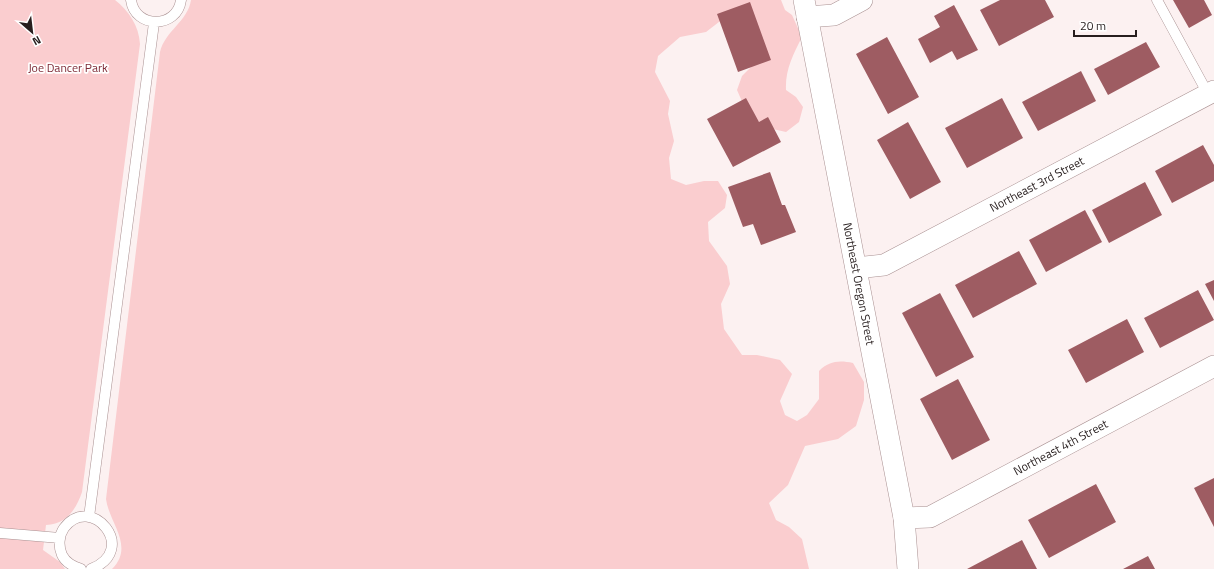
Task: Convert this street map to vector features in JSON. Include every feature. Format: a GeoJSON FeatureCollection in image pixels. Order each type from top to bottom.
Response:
{"type":"FeatureCollection","features":[{"type":"Feature","properties":{"kind":"street"},"geometry":{"type":"LineString","coordinates":[[806,9],[834,15],[862,0]]}},
{"type":"Feature","properties":{"kind":"street","name":"Northeast Oregon Street"},"geometry":{"type":"LineString","coordinates":[[806,9],[904,518],[908,569]]}},
{"type":"Feature","properties":{"kind":"street","name":"Northeast 3rd Street"},"geometry":{"type":"LineString","coordinates":[[856,268],[884,265],[1211,92]]}},
{"type":"Feature","properties":{"kind":"street","name":"Northeast 4th Street"},"geometry":{"type":"LineString","coordinates":[[904,518],[930,517],[1214,366]]}},
{"type":"Feature","properties":{"kind":"lane"},"geometry":{"type":"LineString","coordinates":[[131,0],[135,11],[140,17],[154,23],[163,22],[170,18],[176,12],[181,0]]}},
{"type":"Feature","properties":{"kind":"lane"},"geometry":{"type":"LineString","coordinates":[[1157,0],[1211,92]]}},
{"type":"Feature","properties":{"kind":"lane"},"geometry":{"type":"LineString","coordinates":[[89,517],[154,23]]}},
{"type":"Feature","properties":{"kind":"lane"},"geometry":{"type":"LineString","coordinates":[[81,569],[67,562],[62,555],[60,538],[67,524],[77,518],[89,517],[97,519],[104,524],[112,538],[110,554],[102,564],[91,569]]}},
{"type":"Feature","properties":{"kind":"lane"},"geometry":{"type":"LineString","coordinates":[[0,533],[60,538]]}},
{"type":"Feature","properties":{"kind":"green space","name":"Joe Dancer Park"},"geometry":{"type":"Polygon","coordinates":[[[0,0],[115,0],[125,9],[132,19],[138,31],[140,44],[82,492],[77,505],[65,519],[46,525],[43,550],[60,562],[65,569],[0,569],[0,0]]]}},
{"type":"Feature","properties":{"kind":"green space"},"geometry":{"type":"Polygon","coordinates":[[[191,0],[781,0],[785,10],[792,15],[802,37],[788,69],[786,90],[796,97],[803,107],[799,122],[786,132],[764,127],[744,106],[737,90],[742,76],[759,59],[728,15],[706,32],[680,37],[658,56],[655,72],[670,101],[668,114],[674,141],[669,158],[671,179],[686,185],[704,181],[718,181],[727,195],[725,208],[708,222],[709,241],[727,266],[730,284],[721,304],[724,329],[742,355],[757,355],[780,360],[792,374],[780,401],[785,415],[797,421],[807,415],[819,399],[819,371],[830,363],[853,363],[864,382],[864,400],[856,426],[838,439],[805,446],[788,485],[769,503],[776,520],[789,527],[802,539],[809,569],[112,569],[121,552],[121,543],[106,499],[160,52],[167,38],[186,14],[191,0]]]}},
{"type":"Feature","properties":{"kind":"building"},"geometry":{"type":"Polygon","coordinates":[[[1000,0],[1045,0],[1054,17],[999,46],[980,10],[1000,0]]]}},
{"type":"Feature","properties":{"kind":"building"},"geometry":{"type":"Polygon","coordinates":[[[1173,0],[1204,0],[1212,15],[1189,28],[1173,0]]]}},
{"type":"Feature","properties":{"kind":"building"},"geometry":{"type":"Polygon","coordinates":[[[750,2],[771,60],[738,72],[717,14],[750,2]]]}},
{"type":"Feature","properties":{"kind":"building"},"geometry":{"type":"Polygon","coordinates":[[[954,5],[978,50],[957,60],[952,51],[930,63],[918,39],[940,27],[934,16],[954,5]]]}},
{"type":"Feature","properties":{"kind":"building"},"geometry":{"type":"Polygon","coordinates":[[[887,37],[919,97],[888,114],[856,54],[887,37]]]}},
{"type":"Feature","properties":{"kind":"building"},"geometry":{"type":"Polygon","coordinates":[[[1146,42],[1160,67],[1108,95],[1094,69],[1146,42]]]}},
{"type":"Feature","properties":{"kind":"building"},"geometry":{"type":"Polygon","coordinates":[[[1081,71],[1096,101],[1038,131],[1022,102],[1081,71]]]}},
{"type":"Feature","properties":{"kind":"building"},"geometry":{"type":"Polygon","coordinates":[[[746,98],[759,122],[768,117],[781,142],[733,167],[707,119],[746,98]]]}},
{"type":"Feature","properties":{"kind":"building"},"geometry":{"type":"Polygon","coordinates":[[[1002,98],[1023,138],[967,168],[945,128],[1002,98]]]}},
{"type":"Feature","properties":{"kind":"building"},"geometry":{"type":"Polygon","coordinates":[[[908,122],[941,182],[910,199],[877,140],[908,122]]]}},
{"type":"Feature","properties":{"kind":"building"},"geometry":{"type":"Polygon","coordinates":[[[1203,145],[1214,165],[1214,181],[1172,203],[1155,171],[1203,145]]]}},
{"type":"Feature","properties":{"kind":"building"},"geometry":{"type":"Polygon","coordinates":[[[770,172],[782,205],[785,205],[796,232],[761,245],[753,224],[743,227],[728,187],[770,172]]]}},
{"type":"Feature","properties":{"kind":"building"},"geometry":{"type":"Polygon","coordinates":[[[1145,182],[1162,215],[1109,243],[1092,210],[1145,182]]]}},
{"type":"Feature","properties":{"kind":"building"},"geometry":{"type":"Polygon","coordinates":[[[1085,210],[1102,242],[1046,272],[1029,240],[1085,210]]]}},
{"type":"Feature","properties":{"kind":"building"},"geometry":{"type":"Polygon","coordinates":[[[1019,251],[1037,284],[973,318],[955,285],[1019,251]]]}},
{"type":"Feature","properties":{"kind":"building"},"geometry":{"type":"Polygon","coordinates":[[[1214,280],[1214,301],[1205,284],[1214,280]]]}},
{"type":"Feature","properties":{"kind":"building"},"geometry":{"type":"Polygon","coordinates":[[[1198,290],[1214,320],[1160,348],[1144,318],[1198,290]]]}},
{"type":"Feature","properties":{"kind":"building"},"geometry":{"type":"Polygon","coordinates":[[[940,293],[974,357],[936,377],[902,313],[940,293]]]}},
{"type":"Feature","properties":{"kind":"building"},"geometry":{"type":"Polygon","coordinates":[[[1127,319],[1144,352],[1086,383],[1068,350],[1127,319]]]}},
{"type":"Feature","properties":{"kind":"building"},"geometry":{"type":"Polygon","coordinates":[[[958,379],[990,440],[952,460],[920,399],[958,379]]]}},
{"type":"Feature","properties":{"kind":"building"},"geometry":{"type":"Polygon","coordinates":[[[1214,478],[1214,527],[1194,488],[1214,478]]]}},
{"type":"Feature","properties":{"kind":"building"},"geometry":{"type":"Polygon","coordinates":[[[1096,484],[1116,522],[1049,558],[1028,520],[1096,484]]]}},
{"type":"Feature","properties":{"kind":"building"},"geometry":{"type":"Polygon","coordinates":[[[1022,540],[1037,569],[967,569],[1022,540]]]}},
{"type":"Feature","properties":{"kind":"building"},"geometry":{"type":"Polygon","coordinates":[[[1148,556],[1155,569],[1123,569],[1148,556]]]}}]}
